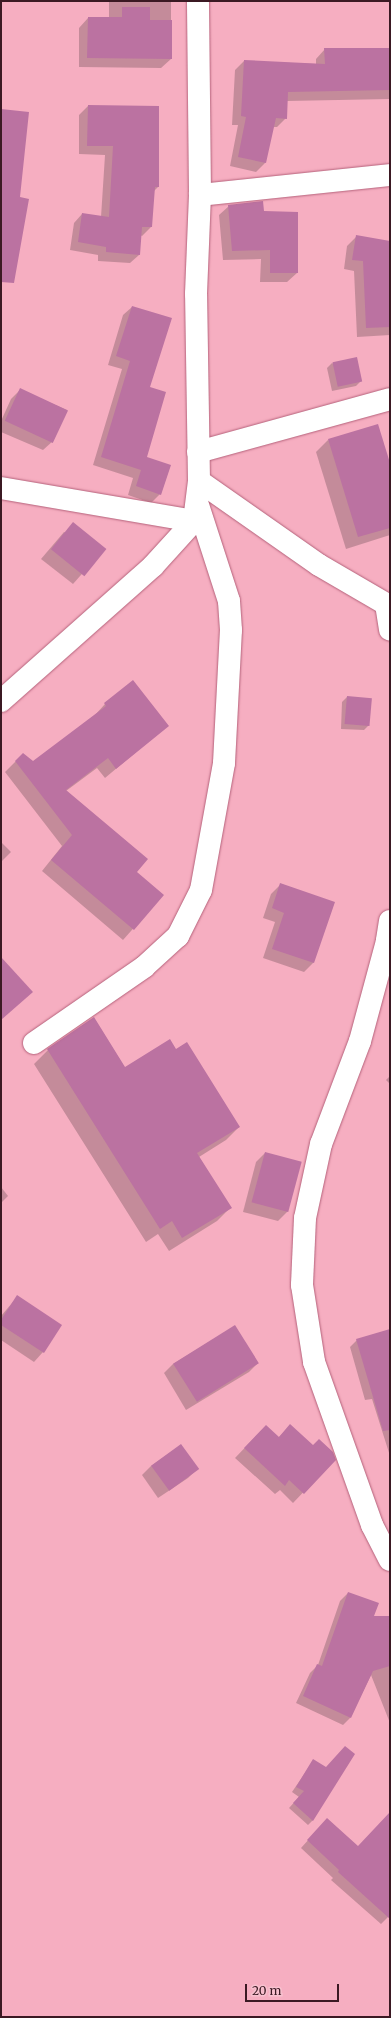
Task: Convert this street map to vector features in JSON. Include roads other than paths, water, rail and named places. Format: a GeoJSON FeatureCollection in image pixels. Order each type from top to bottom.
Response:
{"type":"FeatureCollection","features":[{"type":"Feature","properties":{"kind":"street"},"geometry":{"type":"LineString","coordinates":[[1,701],[153,566],[194,521],[197,490],[198,452],[196,294],[200,195],[198,1]]}},
{"type":"Feature","properties":{"kind":"street"},"geometry":{"type":"LineString","coordinates":[[200,195],[390,175]]}},
{"type":"Feature","properties":{"kind":"street"},"geometry":{"type":"LineString","coordinates":[[198,452],[390,399]]}},
{"type":"Feature","properties":{"kind":"street"},"geometry":{"type":"LineString","coordinates":[[1,488],[194,521]]}},
{"type":"Feature","properties":{"kind":"street"},"geometry":{"type":"LineString","coordinates":[[197,490],[388,605],[390,630]]}},
{"type":"Feature","properties":{"kind":"street"},"geometry":{"type":"LineString","coordinates":[[34,1042],[144,967],[178,936],[201,890],[224,763],[231,630],[229,601],[197,490]]}},
{"type":"Feature","properties":{"kind":"street"},"geometry":{"type":"LineString","coordinates":[[390,921],[387,941],[360,1041],[321,1144],[305,1218],[302,1285],[314,1362],[372,1525],[390,1560]]}}]}
